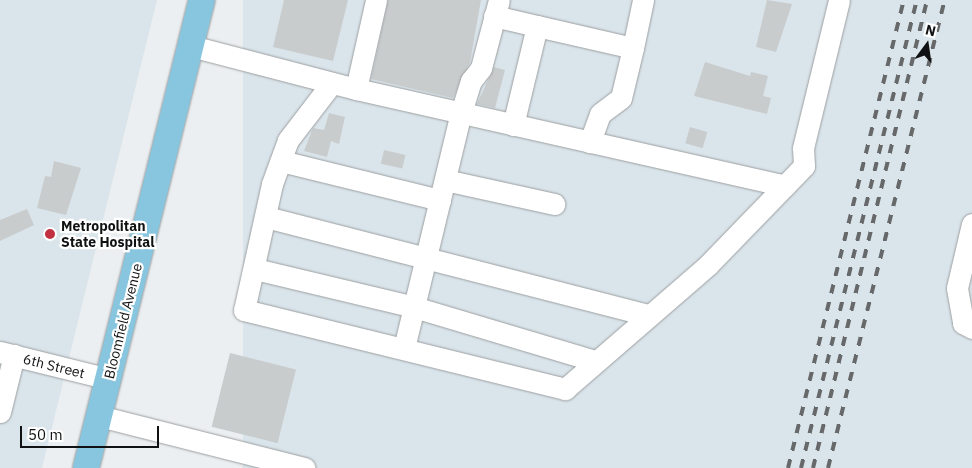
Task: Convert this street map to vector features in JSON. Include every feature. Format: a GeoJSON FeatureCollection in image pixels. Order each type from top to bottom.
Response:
{"type":"FeatureCollection","features":[{"type":"Feature","properties":{"kind":"main road","name":"Bloomfield Avenue"},"geometry":{"type":"LineString","coordinates":[[86,468],[202,0]]}},
{"type":"Feature","properties":{"kind":"street"},"geometry":{"type":"LineString","coordinates":[[356,89],[376,0]]}},
{"type":"Feature","properties":{"kind":"street"},"geometry":{"type":"LineString","coordinates":[[590,142],[600,114],[621,98],[643,0]]}},
{"type":"Feature","properties":{"kind":"street"},"geometry":{"type":"LineString","coordinates":[[331,84],[288,140],[266,217],[244,310],[404,348],[552,389],[564,389],[708,264],[804,166],[803,148],[839,0]]}},
{"type":"Feature","properties":{"kind":"street"},"geometry":{"type":"LineString","coordinates":[[404,348],[461,113],[470,81],[481,68],[497,8],[537,26],[633,48]]}},
{"type":"Feature","properties":{"kind":"street"},"geometry":{"type":"LineString","coordinates":[[513,125],[537,26]]}},
{"type":"Feature","properties":{"kind":"street"},"geometry":{"type":"LineString","coordinates":[[191,46],[331,84],[785,186]]}},
{"type":"Feature","properties":{"kind":"street"},"geometry":{"type":"LineString","coordinates":[[281,161],[440,200]]}},
{"type":"Feature","properties":{"kind":"street"},"geometry":{"type":"LineString","coordinates":[[445,180],[554,204]]}},
{"type":"Feature","properties":{"kind":"street"},"geometry":{"type":"LineString","coordinates":[[266,217],[426,255],[649,315]]}},
{"type":"Feature","properties":{"kind":"street"},"geometry":{"type":"LineString","coordinates":[[972,224],[957,288],[963,323],[972,328]]}},
{"type":"Feature","properties":{"kind":"street"},"geometry":{"type":"LineString","coordinates":[[255,269],[414,307],[595,361]]}},
{"type":"Feature","properties":{"kind":"street"},"geometry":{"type":"LineString","coordinates":[[0,412],[7,353]]}},
{"type":"Feature","properties":{"kind":"street","name":"6th Street"},"geometry":{"type":"LineString","coordinates":[[7,353],[109,380]]}},
{"type":"Feature","properties":{"kind":"street"},"geometry":{"type":"LineString","coordinates":[[99,416],[305,468]]}},
{"type":"Feature","properties":{"kind":"shaded area","name":"Metropolitan State Hospital"},"geometry":{"type":"Polygon","coordinates":[[[0,0],[157,0],[42,468],[0,468],[0,0]]]}},
{"type":"Feature","properties":{"kind":"shaded area"},"geometry":{"type":"Polygon","coordinates":[[[243,0],[972,0],[972,468],[243,468],[243,0]]]}},
{"type":"Feature","properties":{"kind":"building"},"geometry":{"type":"Polygon","coordinates":[[[284,0],[348,0],[333,61],[273,47],[284,0]]]}},
{"type":"Feature","properties":{"kind":"building"},"geometry":{"type":"Polygon","coordinates":[[[388,0],[481,0],[470,62],[453,98],[371,79],[388,0]]]}},
{"type":"Feature","properties":{"kind":"building"},"geometry":{"type":"Polygon","coordinates":[[[767,0],[792,4],[776,52],[756,47],[767,0]]]}},
{"type":"Feature","properties":{"kind":"building"},"geometry":{"type":"Polygon","coordinates":[[[705,62],[750,76],[751,72],[768,76],[763,96],[771,98],[767,114],[694,96],[705,62]]]}},
{"type":"Feature","properties":{"kind":"building"},"geometry":{"type":"Polygon","coordinates":[[[494,67],[505,70],[495,108],[477,104],[494,67]]]}},
{"type":"Feature","properties":{"kind":"building"},"geometry":{"type":"Polygon","coordinates":[[[329,113],[345,117],[339,144],[331,141],[327,157],[304,151],[313,128],[324,130],[329,113]]]}},
{"type":"Feature","properties":{"kind":"building"},"geometry":{"type":"Polygon","coordinates":[[[690,127],[707,132],[703,148],[685,143],[690,127]]]}},
{"type":"Feature","properties":{"kind":"building"},"geometry":{"type":"Polygon","coordinates":[[[384,150],[405,155],[402,169],[381,164],[384,150]]]}},
{"type":"Feature","properties":{"kind":"building"},"geometry":{"type":"Polygon","coordinates":[[[54,161],[81,168],[66,215],[37,208],[45,176],[51,177],[54,161]]]}},
{"type":"Feature","properties":{"kind":"building"},"geometry":{"type":"Polygon","coordinates":[[[27,209],[34,225],[0,241],[0,220],[27,209]]]}},
{"type":"Feature","properties":{"kind":"building"},"geometry":{"type":"Polygon","coordinates":[[[230,353],[296,369],[278,443],[212,427],[230,353]]]}},
{"type":"Feature","properties":{"kind":"railway"},"geometry":{"type":"LineString","coordinates":[[788,468],[904,0]]}},
{"type":"Feature","properties":{"kind":"railway"},"geometry":{"type":"LineString","coordinates":[[801,468],[917,0]]}},
{"type":"Feature","properties":{"kind":"railway"},"geometry":{"type":"LineString","coordinates":[[813,468],[927,0]]}},
{"type":"Feature","properties":{"kind":"railway"},"geometry":{"type":"LineString","coordinates":[[828,468],[945,0]]}},
{"type":"Feature","properties":{"kind":"place","name":"Metropolitan State Hospital"},"geometry":{"type":"Point","coordinates":[50,234]}}]}
